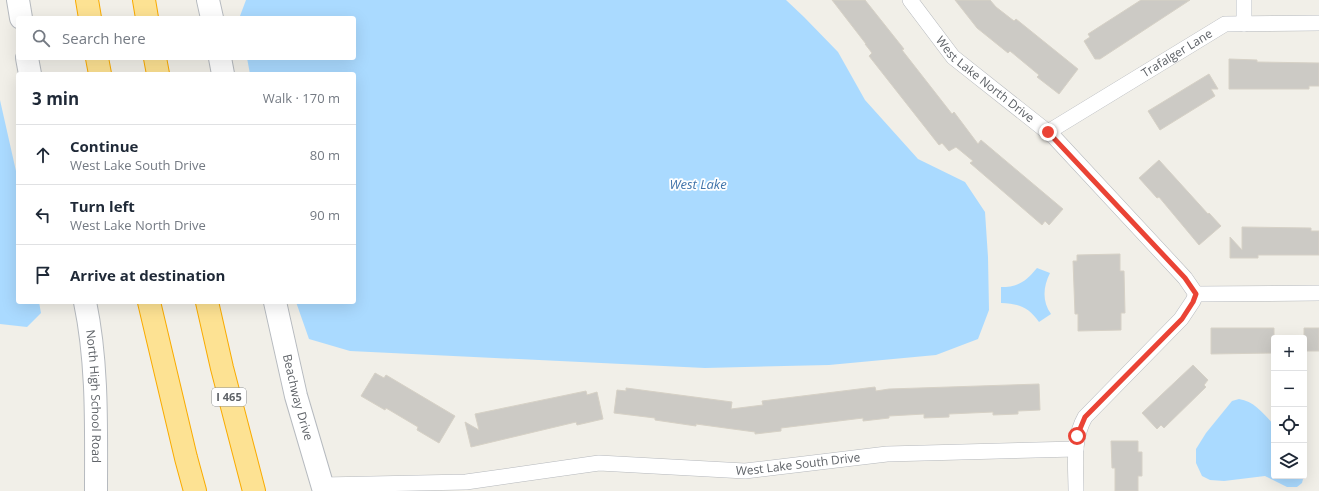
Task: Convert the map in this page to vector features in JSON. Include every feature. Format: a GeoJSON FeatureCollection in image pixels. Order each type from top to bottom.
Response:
{"type":"FeatureCollection","features":[{"type":"Feature","properties":{"kind":"highway"},"geometry":{"type":"LineString","coordinates":[[87,0],[90,16]]}},
{"type":"Feature","properties":{"kind":"highway"},"geometry":{"type":"LineString","coordinates":[[144,0],[147,16]]}},
{"type":"Feature","properties":{"kind":"highway"},"geometry":{"type":"LineString","coordinates":[[97,60],[100,72]]}},
{"type":"Feature","properties":{"kind":"highway"},"geometry":{"type":"LineString","coordinates":[[155,60],[158,72]]}},
{"type":"Feature","properties":{"kind":"highway"},"geometry":{"type":"LineString","coordinates":[[149,304],[195,491]]}},
{"type":"Feature","properties":{"kind":"highway","name":"I 465"},"geometry":{"type":"LineString","coordinates":[[207,304],[254,491]]}},
{"type":"Feature","properties":{"kind":"street"},"geometry":{"type":"LineString","coordinates":[[18,0],[21,16]]}},
{"type":"Feature","properties":{"kind":"street"},"geometry":{"type":"LineString","coordinates":[[208,0],[212,16]]}},
{"type":"Feature","properties":{"kind":"street","name":"West Lake North Drive"},"geometry":{"type":"LineString","coordinates":[[910,0],[954,57],[1048,132],[1185,278],[1196,294]]}},
{"type":"Feature","properties":{"kind":"street"},"geometry":{"type":"LineString","coordinates":[[1244,0],[1244,24]]}},
{"type":"Feature","properties":{"kind":"street","name":"Trafalger Lane"},"geometry":{"type":"LineString","coordinates":[[1048,132],[1225,24],[1319,23]]}},
{"type":"Feature","properties":{"kind":"street"},"geometry":{"type":"LineString","coordinates":[[27,60],[30,72]]}},
{"type":"Feature","properties":{"kind":"street"},"geometry":{"type":"LineString","coordinates":[[220,60],[223,72]]}},
{"type":"Feature","properties":{"kind":"street"},"geometry":{"type":"LineString","coordinates":[[1076,491],[1077,436],[1085,417],[1182,319],[1193,302],[1196,294],[1319,293]]}},
{"type":"Feature","properties":{"kind":"street","name":"North High School Road"},"geometry":{"type":"LineString","coordinates":[[85,304],[90,328],[96,381],[96,491]]}},
{"type":"Feature","properties":{"kind":"street","name":"Beachway Drive"},"geometry":{"type":"LineString","coordinates":[[275,304],[296,396],[324,488]]}},
{"type":"Feature","properties":{"kind":"street","name":"West Lake South Drive"},"geometry":{"type":"LineString","coordinates":[[324,488],[466,482],[599,462],[745,471],[886,454],[1076,449]]}},
{"type":"Feature","properties":{"kind":"water","name":"West Lake"},"geometry":{"type":"Polygon","coordinates":[[[246,0],[786,0],[838,52],[865,100],[918,159],[965,182],[985,212],[989,310],[978,339],[936,355],[829,365],[705,368],[350,351],[309,339],[297,304],[356,304],[356,72],[250,72],[247,60],[356,60],[356,16],[240,16],[246,0]]]}},
{"type":"Feature","properties":{"kind":"water"},"geometry":{"type":"Polygon","coordinates":[[[0,100],[16,171],[16,304],[39,304],[41,313],[27,327],[0,324],[0,100]]]}},
{"type":"Feature","properties":{"kind":"water"},"geometry":{"type":"Polygon","coordinates":[[[1037,268],[1050,273],[1044,294],[1046,304],[1051,314],[1039,322],[1023,307],[1001,303],[1001,287],[1013,286],[1022,282],[1037,268]]]}},
{"type":"Feature","properties":{"kind":"water"},"geometry":{"type":"Polygon","coordinates":[[[1239,399],[1249,402],[1262,412],[1271,422],[1271,479],[1265,476],[1224,481],[1210,480],[1202,476],[1196,463],[1196,449],[1206,433],[1232,401],[1239,399]]]}},
{"type":"Feature","properties":{"kind":"water"},"geometry":{"type":"Polygon","coordinates":[[[1271,479],[1303,479],[1302,483],[1297,487],[1287,487],[1271,479]]]}},
{"type":"Feature","properties":{"kind":"building"},"geometry":{"type":"Polygon","coordinates":[[[832,0],[865,0],[904,49],[902,50],[952,114],[954,112],[978,144],[981,140],[1063,209],[1049,225],[1045,221],[1042,225],[970,163],[973,161],[956,147],[949,151],[942,143],[939,145],[869,56],[872,53],[832,0]]]}},
{"type":"Feature","properties":{"kind":"building"},"geometry":{"type":"Polygon","coordinates":[[[955,0],[990,0],[996,7],[1014,21],[1016,19],[1078,69],[1059,94],[1037,77],[1039,75],[1010,51],[1008,53],[977,28],[955,0]]]}},
{"type":"Feature","properties":{"kind":"building"},"geometry":{"type":"Polygon","coordinates":[[[1141,0],[1190,0],[1100,59],[1095,59],[1084,41],[1090,37],[1088,34],[1141,0]]]}},
{"type":"Feature","properties":{"kind":"building"},"geometry":{"type":"Polygon","coordinates":[[[1229,59],[1257,60],[1257,62],[1319,63],[1319,86],[1309,86],[1309,89],[1229,89],[1229,59]]]}},
{"type":"Feature","properties":{"kind":"building"},"geometry":{"type":"Polygon","coordinates":[[[1209,74],[1218,89],[1211,89],[1215,96],[1160,130],[1148,111],[1209,74]]]}},
{"type":"Feature","properties":{"kind":"building"},"geometry":{"type":"Polygon","coordinates":[[[1159,160],[1208,214],[1209,213],[1221,226],[1199,245],[1159,197],[1157,198],[1139,178],[1159,160]]]}},
{"type":"Feature","properties":{"kind":"building"},"geometry":{"type":"Polygon","coordinates":[[[1242,227],[1311,228],[1311,231],[1319,231],[1319,255],[1258,255],[1258,258],[1230,258],[1230,237],[1242,250],[1242,227]]]}},
{"type":"Feature","properties":{"kind":"building"},"geometry":{"type":"Polygon","coordinates":[[[1120,254],[1120,271],[1124,271],[1125,313],[1121,313],[1121,330],[1078,331],[1078,314],[1075,314],[1073,261],[1077,261],[1077,255],[1120,254]]]}},
{"type":"Feature","properties":{"kind":"building"},"geometry":{"type":"Polygon","coordinates":[[[1211,328],[1274,328],[1274,335],[1271,335],[1271,353],[1211,354],[1211,328]]]}},
{"type":"Feature","properties":{"kind":"building"},"geometry":{"type":"Polygon","coordinates":[[[1304,328],[1319,328],[1319,351],[1307,351],[1307,335],[1304,335],[1304,328]]]}},
{"type":"Feature","properties":{"kind":"building"},"geometry":{"type":"Polygon","coordinates":[[[1193,365],[1208,380],[1204,385],[1206,387],[1164,428],[1161,425],[1157,429],[1142,413],[1193,365]]]}},
{"type":"Feature","properties":{"kind":"building"},"geometry":{"type":"Polygon","coordinates":[[[375,373],[384,378],[386,375],[455,416],[439,443],[417,430],[418,427],[386,408],[385,410],[361,396],[375,373]]]}},
{"type":"Feature","properties":{"kind":"building"},"geometry":{"type":"Polygon","coordinates":[[[1039,384],[1040,410],[1018,411],[1018,414],[993,415],[993,412],[949,414],[949,417],[924,418],[924,414],[889,416],[889,418],[863,421],[863,418],[781,428],[781,431],[755,434],[755,432],[696,424],[696,426],[655,420],[655,418],[614,413],[617,390],[626,391],[626,388],[732,402],[731,409],[763,405],[762,401],[875,387],[876,391],[889,389],[1039,384]]]}},
{"type":"Feature","properties":{"kind":"building"},"geometry":{"type":"Polygon","coordinates":[[[586,391],[587,395],[597,392],[603,419],[577,425],[576,422],[471,447],[465,422],[479,430],[475,414],[586,391]]]}},
{"type":"Feature","properties":{"kind":"building"},"geometry":{"type":"Polygon","coordinates":[[[1111,441],[1138,441],[1138,452],[1142,452],[1142,476],[1138,476],[1138,491],[1115,491],[1115,468],[1112,468],[1111,441]]]}},
{"type":"Feature","properties":{"kind":"route"},"geometry":{"type":"LineString","coordinates":[[1048,132],[1054,136],[1185,278],[1196,294],[1193,302],[1182,319],[1085,417],[1077,436]]}}]}
